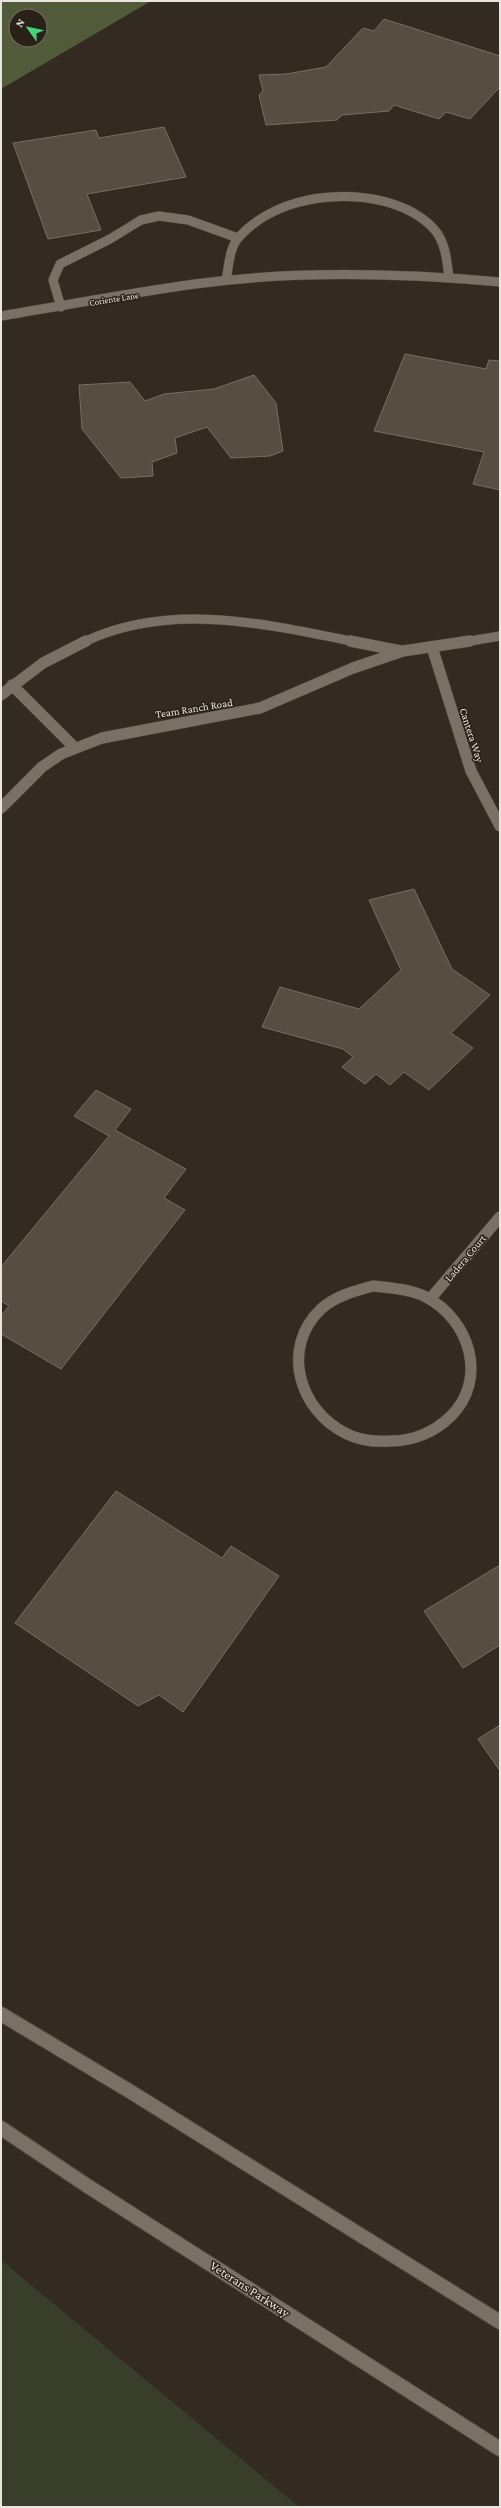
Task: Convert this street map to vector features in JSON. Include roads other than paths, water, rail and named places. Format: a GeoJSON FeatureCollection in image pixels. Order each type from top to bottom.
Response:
{"type":"FeatureCollection","features":[{"type":"Feature","properties":{"kind":"street"},"geometry":{"type":"LineString","coordinates":[[226,280],[232,249],[238,238],[263,216],[301,200],[337,195],[359,197],[396,205],[428,222],[437,231],[442,242],[449,277]]}},
{"type":"Feature","properties":{"kind":"street"},"geometry":{"type":"LineString","coordinates":[[61,307],[53,280],[60,264],[110,239],[141,220],[159,216],[188,220],[238,238]]}},
{"type":"Feature","properties":{"kind":"street","name":"Coriente Lane"},"geometry":{"type":"LineString","coordinates":[[1,316],[226,280],[324,274],[449,277],[500,282]]}},
{"type":"Feature","properties":{"kind":"street","name":"Team Ranch Road"},"geometry":{"type":"LineString","coordinates":[[1,695],[12,684],[49,659],[84,640],[138,624],[167,619],[213,619],[335,637],[403,651]]}},
{"type":"Feature","properties":{"kind":"street","name":"Team Ranch Road"},"geometry":{"type":"LineString","coordinates":[[1,808],[42,767],[75,748],[102,738],[146,728],[238,714],[260,708],[353,668],[403,651],[500,636]]}},
{"type":"Feature","properties":{"kind":"street","name":"Cantera Way"},"geometry":{"type":"LineString","coordinates":[[432,647],[471,771],[500,826]]}},
{"type":"Feature","properties":{"kind":"street"},"geometry":{"type":"LineString","coordinates":[[12,684],[75,748]]}},
{"type":"Feature","properties":{"kind":"street","name":"Ladera Court"},"geometry":{"type":"LineString","coordinates":[[430,1299],[500,1217]]}},
{"type":"Feature","properties":{"kind":"street"},"geometry":{"type":"LineString","coordinates":[[373,1286],[403,1288],[430,1299],[446,1310],[464,1333],[470,1347],[472,1374],[463,1400],[442,1425],[415,1439],[378,1443],[348,1435],[315,1411],[304,1393],[297,1366],[301,1338],[321,1310],[345,1294],[373,1286]]}},
{"type":"Feature","properties":{"kind":"street"},"geometry":{"type":"LineString","coordinates":[[1,2014],[131,2092],[500,2322]]}},
{"type":"Feature","properties":{"kind":"street","name":"Veterans Parkway"},"geometry":{"type":"LineString","coordinates":[[1,2128],[86,2185],[500,2449]]}}]}
